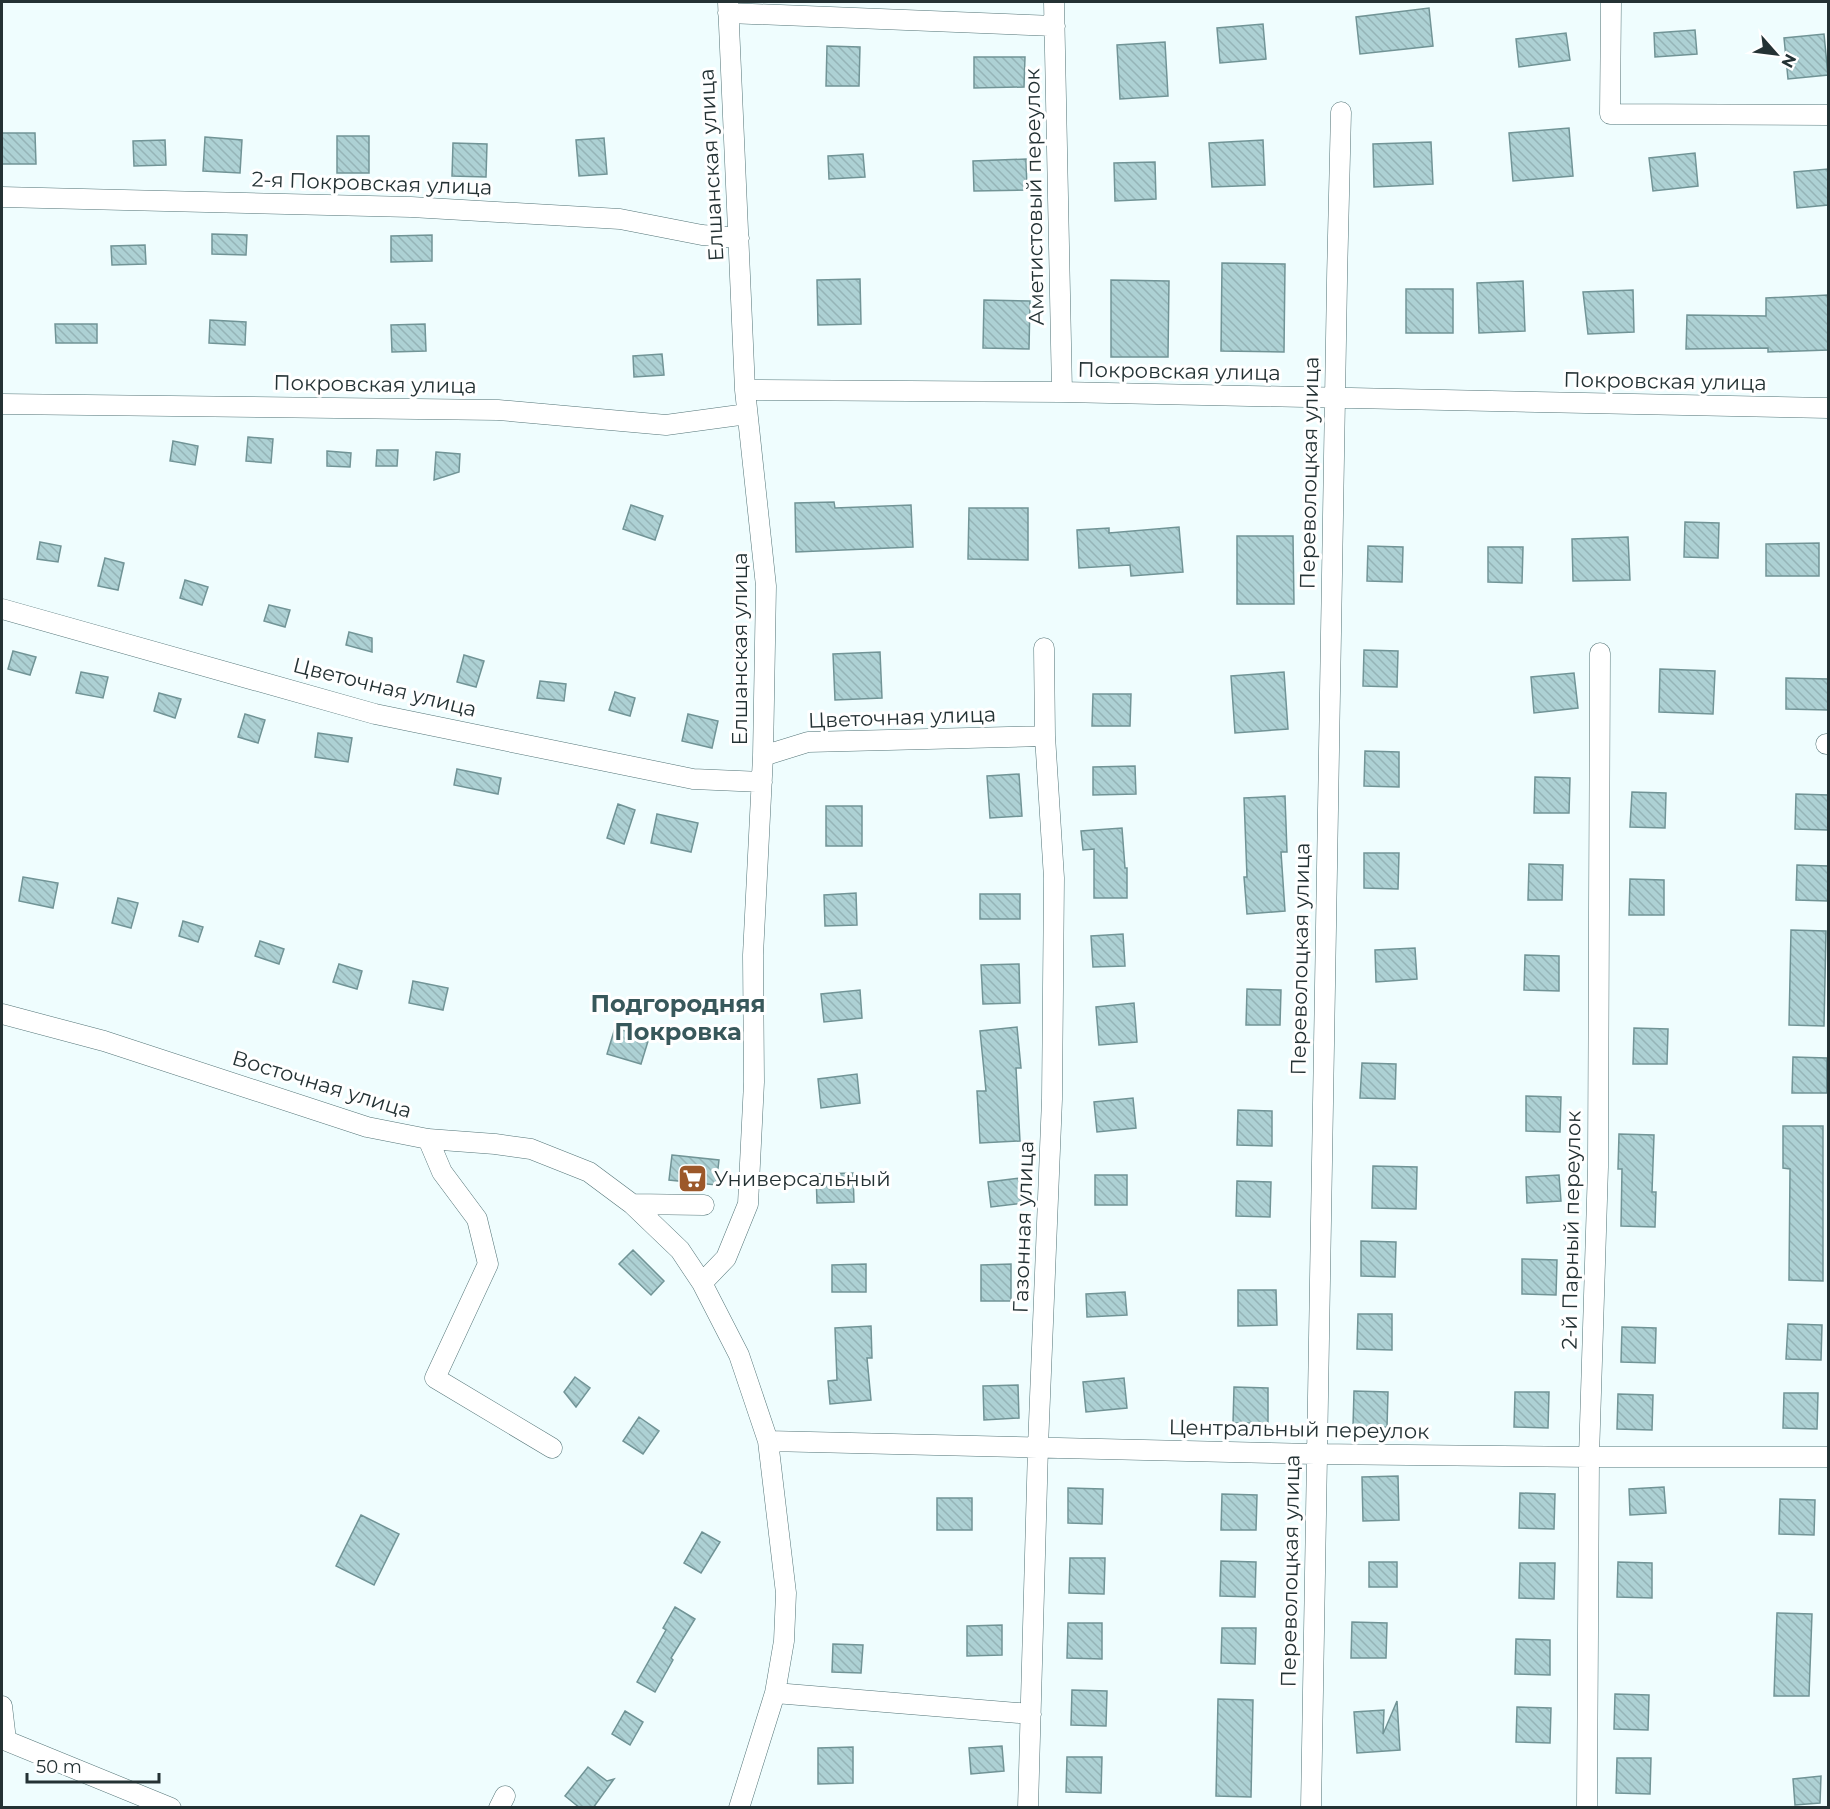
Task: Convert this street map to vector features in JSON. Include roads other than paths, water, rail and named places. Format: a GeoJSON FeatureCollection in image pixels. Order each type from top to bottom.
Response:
{"type":"FeatureCollection","features":[{"type":"Feature","properties":{"kind":"street","name":"Аметистовый переулок"},"geometry":{"type":"LineString","coordinates":[[1054,2],[1062,392]]}},
{"type":"Feature","properties":{"kind":"street"},"geometry":{"type":"LineString","coordinates":[[1611,2],[1610,114],[1828,115]]}},
{"type":"Feature","properties":{"kind":"street"},"geometry":{"type":"LineString","coordinates":[[728,7],[1054,26]]}},
{"type":"Feature","properties":{"kind":"street","name":"Елшанская улица"},"geometry":{"type":"LineString","coordinates":[[702,1282],[726,1258],[748,1204],[753,1082],[753,955],[763,756],[766,586],[745,390],[728,7]]}},
{"type":"Feature","properties":{"kind":"street","name":"Переволоцкая улица"},"geometry":{"type":"LineString","coordinates":[[1311,1808],[1315,1454],[1341,112]]}},
{"type":"Feature","properties":{"kind":"street","name":"2-я Покровская улица"},"geometry":{"type":"LineString","coordinates":[[2,197],[411,207],[620,219],[702,235],[739,238]]}},
{"type":"Feature","properties":{"kind":"street","name":"Покровская улица"},"geometry":{"type":"LineString","coordinates":[[745,390],[1062,392],[1828,408]]}},
{"type":"Feature","properties":{"kind":"street","name":"Покровская улица"},"geometry":{"type":"LineString","coordinates":[[2,404],[498,410],[666,424],[747,414]]}},
{"type":"Feature","properties":{"kind":"street","name":"Цветочная улица"},"geometry":{"type":"LineString","coordinates":[[2,609],[375,714],[693,779],[762,782]]}},
{"type":"Feature","properties":{"kind":"street","name":"Газонная улица"},"geometry":{"type":"LineString","coordinates":[[1028,1808],[1038,1446],[1052,1099],[1053,878],[1045,736],[1044,648]]}},
{"type":"Feature","properties":{"kind":"street","name":"2-й Парный переулок"},"geometry":{"type":"LineString","coordinates":[[1587,1808],[1588,1457],[1598,1167],[1600,653]]}},
{"type":"Feature","properties":{"kind":"street","name":"Цветочная улица"},"geometry":{"type":"LineString","coordinates":[[763,756],[808,742],[1045,736]]}},
{"type":"Feature","properties":{"kind":"street","name":"Восточная улица"},"geometry":{"type":"LineString","coordinates":[[2,1014],[104,1041],[367,1127],[428,1139],[531,1149],[589,1172],[632,1204],[680,1250],[702,1282],[739,1355],[768,1441],[786,1593],[784,1641],[775,1693],[739,1808]]}},
{"type":"Feature","properties":{"kind":"street"},"geometry":{"type":"LineString","coordinates":[[428,1139],[442,1172],[477,1219],[488,1263],[435,1378],[552,1448]]}},
{"type":"Feature","properties":{"kind":"street"},"geometry":{"type":"LineString","coordinates":[[632,1204],[704,1205]]}},
{"type":"Feature","properties":{"kind":"street","name":"Центральный переулок"},"geometry":{"type":"LineString","coordinates":[[768,1441],[1315,1454],[1588,1457],[1828,1456]]}},
{"type":"Feature","properties":{"kind":"street"},"geometry":{"type":"LineString","coordinates":[[775,1693],[1031,1714]]}},
{"type":"Feature","properties":{"kind":"street"},"geometry":{"type":"LineString","coordinates":[[2,1706],[4,1739],[171,1808]]}},
{"type":"Feature","properties":{"kind":"place","name":"Универсальный"},"geometry":{"type":"Point","coordinates":[693,1178]}},
{"type":"Feature","properties":{"kind":"district","name":"Подгородняя Покровка"},"geometry":{"type":"Point","coordinates":[678,1017]}}]}
